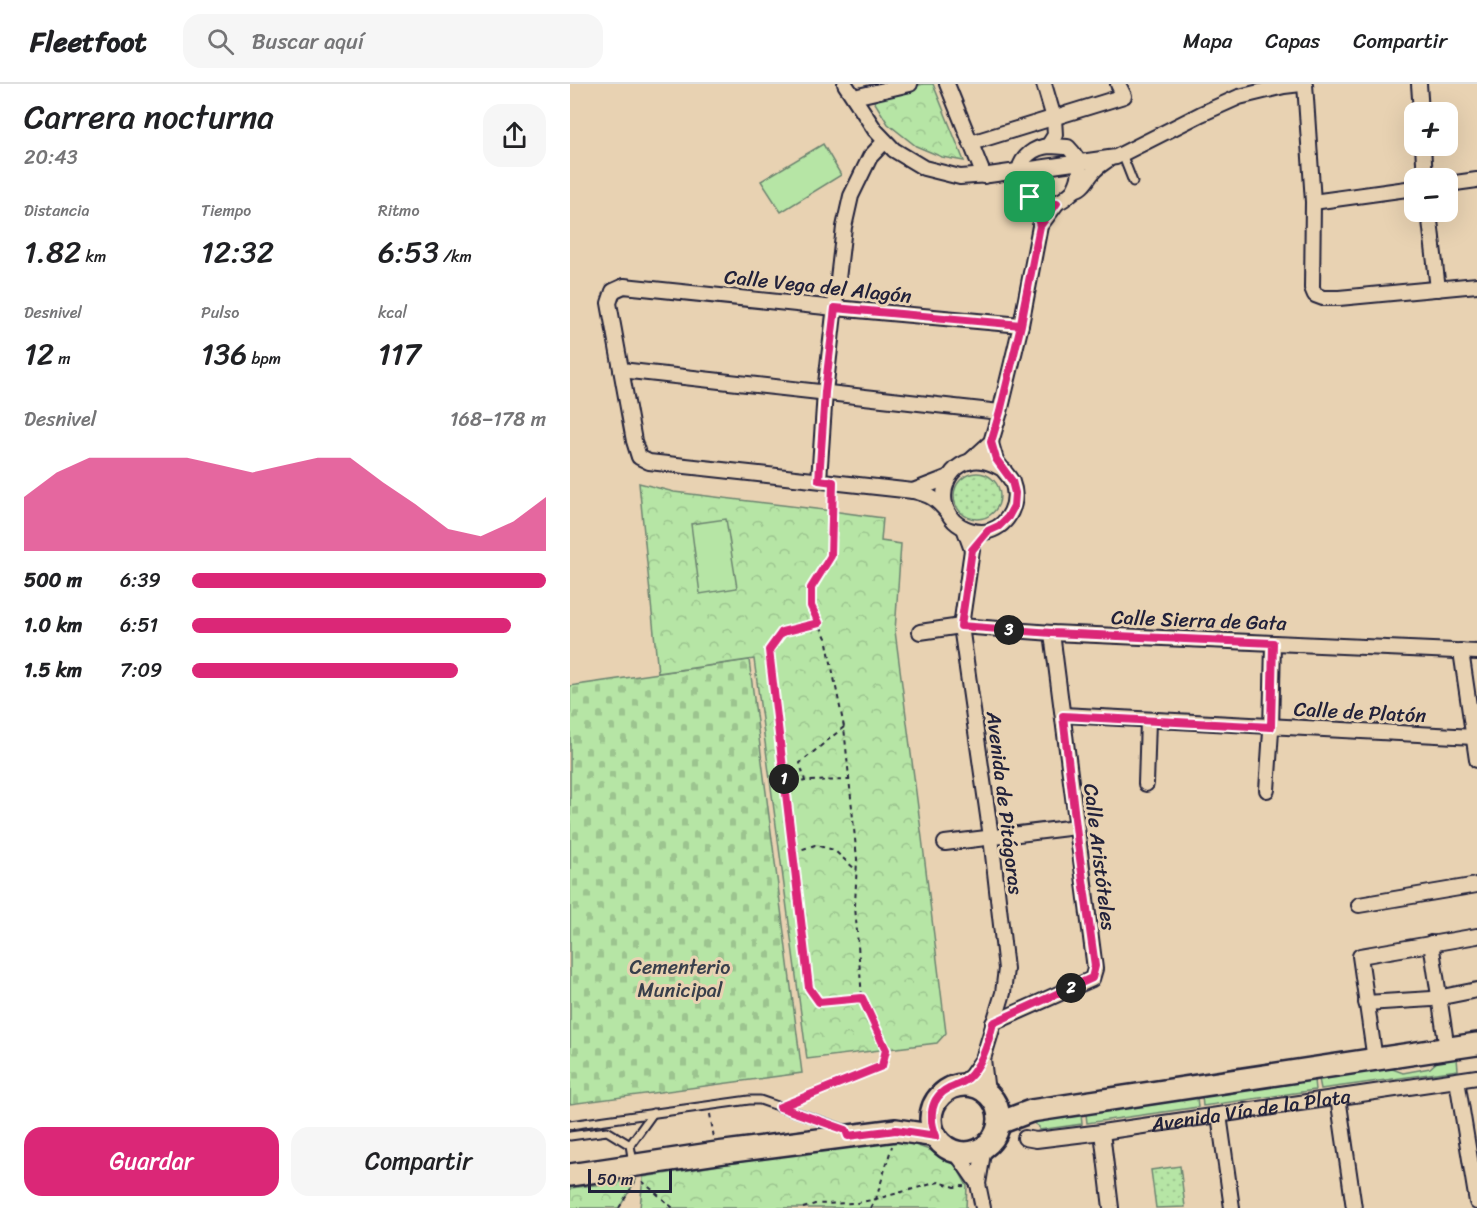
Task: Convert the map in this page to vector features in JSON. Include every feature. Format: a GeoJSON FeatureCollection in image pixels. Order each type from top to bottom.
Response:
{"type":"FeatureCollection","features":[{"type":"Feature","properties":{"kind":"main road","name":"Avenida Vía de la Plata"},"geometry":{"type":"LineString","coordinates":[[999,1123],[1031,1111],[1477,1044]]}},
{"type":"Feature","properties":{"kind":"main road"},"geometry":{"type":"LineString","coordinates":[[896,1130],[919,1120],[933,1107],[939,1096],[949,1088],[972,1085],[991,1097],[999,1116],[995,1135],[984,1147],[969,1153],[947,1148],[936,1136],[932,1125],[933,1107]]}},
{"type":"Feature","properties":{"kind":"main road","name":"Avenida Vía de la Plata"},"geometry":{"type":"LineString","coordinates":[[991,1097],[1031,1111]]}},
{"type":"Feature","properties":{"kind":"main road"},"geometry":{"type":"LineString","coordinates":[[570,1176],[632,1156],[717,1153],[896,1130],[936,1136]]}},
{"type":"Feature","properties":{"kind":"street"},"geometry":{"type":"LineString","coordinates":[[845,84],[875,130],[885,141],[894,150],[924,168],[960,177],[984,176],[1116,155]]}},
{"type":"Feature","properties":{"kind":"street"},"geometry":{"type":"LineString","coordinates":[[854,97],[910,84]]}},
{"type":"Feature","properties":{"kind":"street"},"geometry":{"type":"LineString","coordinates":[[947,84],[984,176]]}},
{"type":"Feature","properties":{"kind":"street"},"geometry":{"type":"LineString","coordinates":[[1044,84],[1054,118],[1051,141]]}},
{"type":"Feature","properties":{"kind":"street"},"geometry":{"type":"LineString","coordinates":[[1074,190],[1081,187],[1096,168],[1116,155],[1200,114],[1239,97],[1284,86],[1303,84],[1313,202],[1312,288],[1316,295],[1323,298],[1339,298],[1477,285]]}},
{"type":"Feature","properties":{"kind":"street"},"geometry":{"type":"LineString","coordinates":[[1419,84],[1420,102]]}},
{"type":"Feature","properties":{"kind":"street"},"geometry":{"type":"LineString","coordinates":[[971,143],[1054,118],[1121,90]]}},
{"type":"Feature","properties":{"kind":"street"},"geometry":{"type":"LineString","coordinates":[[826,481],[825,392],[844,227],[851,196],[870,157],[885,141]]}},
{"type":"Feature","properties":{"kind":"street"},"geometry":{"type":"LineString","coordinates":[[1030,197],[1044,203],[1057,203],[1067,198],[1079,180],[1079,161],[1068,147],[1051,141]]}},
{"type":"Feature","properties":{"kind":"street"},"geometry":{"type":"LineString","coordinates":[[1040,226],[1034,204],[1018,179],[1018,171],[1028,154],[1051,141]]}},
{"type":"Feature","properties":{"kind":"street"},"geometry":{"type":"LineString","coordinates":[[1458,183],[1477,180]]}},
{"type":"Feature","properties":{"kind":"street"},"geometry":{"type":"LineString","coordinates":[[1313,202],[1404,189]]}},
{"type":"Feature","properties":{"kind":"street"},"geometry":{"type":"LineString","coordinates":[[948,513],[944,501],[944,489],[949,477],[991,442],[1021,325],[1040,226],[1057,203]]}},
{"type":"Feature","properties":{"kind":"street"},"geometry":{"type":"LineString","coordinates":[[1430,222],[1438,289]]}},
{"type":"Feature","properties":{"kind":"street","name":"Calle Vega del Alagón"},"geometry":{"type":"LineString","coordinates":[[621,370],[609,303],[613,291],[624,286],[1021,325]]}},
{"type":"Feature","properties":{"kind":"street"},"geometry":{"type":"LineString","coordinates":[[991,442],[996,459],[1012,481],[1015,493],[1014,506],[999,526],[981,532],[964,528],[956,523],[935,499],[913,491],[649,462],[639,457],[634,441],[621,370],[1000,412]]}},
{"type":"Feature","properties":{"kind":"street"},"geometry":{"type":"LineString","coordinates":[[969,462],[981,460],[993,463],[1004,470]]}},
{"type":"Feature","properties":{"kind":"street"},"geometry":{"type":"LineString","coordinates":[[913,491],[949,477]]}},
{"type":"Feature","properties":{"kind":"street","name":"Avenida de Pitágoras"},"geometry":{"type":"LineString","coordinates":[[964,528],[972,550],[961,626],[991,837],[1006,969],[1004,993],[983,1059]]}},
{"type":"Feature","properties":{"kind":"street"},"geometry":{"type":"LineString","coordinates":[[972,550],[988,531]]}},
{"type":"Feature","properties":{"kind":"street","name":"Calle Sierra de Gata"},"geometry":{"type":"LineString","coordinates":[[920,632],[961,626],[1052,633],[1477,652]]}},
{"type":"Feature","properties":{"kind":"street","name":"Calle Aristóteles"},"geometry":{"type":"LineString","coordinates":[[993,1023],[1092,978],[1095,966],[1052,633]]}},
{"type":"Feature","properties":{"kind":"street"},"geometry":{"type":"LineString","coordinates":[[1267,790],[1273,643]]}},
{"type":"Feature","properties":{"kind":"street"},"geometry":{"type":"LineString","coordinates":[[1461,651],[1477,760]]}},
{"type":"Feature","properties":{"kind":"street","name":"Calle de Platón"},"geometry":{"type":"LineString","coordinates":[[1063,716],[1474,737]]}},
{"type":"Feature","properties":{"kind":"street"},"geometry":{"type":"LineString","coordinates":[[1146,784],[1148,720]]}},
{"type":"Feature","properties":{"kind":"street"},"geometry":{"type":"LineString","coordinates":[[945,843],[1076,827]]}},
{"type":"Feature","properties":{"kind":"street"},"geometry":{"type":"LineString","coordinates":[[1359,904],[1477,885]]}},
{"type":"Feature","properties":{"kind":"street"},"geometry":{"type":"LineString","coordinates":[[1375,1060],[1360,956],[1477,936]]}},
{"type":"Feature","properties":{"kind":"street"},"geometry":{"type":"LineString","coordinates":[[1431,943],[1447,1048]]}},
{"type":"Feature","properties":{"kind":"street"},"geometry":{"type":"LineString","coordinates":[[1366,1004],[1439,998],[1477,990]]}},
{"type":"Feature","properties":{"kind":"street"},"geometry":{"type":"LineString","coordinates":[[960,1085],[971,1076],[983,1059]]}},
{"type":"Feature","properties":{"kind":"street"},"geometry":{"type":"LineString","coordinates":[[983,1059],[991,1097]]}},
{"type":"Feature","properties":{"kind":"street","name":"Avenida Vía de la Plata"},"geometry":{"type":"LineString","coordinates":[[1025,1138],[1036,1140],[1102,1132],[1477,1077]]}},
{"type":"Feature","properties":{"kind":"street"},"geometry":{"type":"LineString","coordinates":[[1457,1080],[1477,1202]]}},
{"type":"Feature","properties":{"kind":"street"},"geometry":{"type":"LineString","coordinates":[[1338,1097],[1354,1208]]}},
{"type":"Feature","properties":{"kind":"street"},"geometry":{"type":"LineString","coordinates":[[1219,1115],[1232,1208]]}},
{"type":"Feature","properties":{"kind":"street"},"geometry":{"type":"LineString","coordinates":[[1102,1132],[1111,1208]]}},
{"type":"Feature","properties":{"kind":"street"},"geometry":{"type":"LineString","coordinates":[[973,1185],[984,1147]]}},
{"type":"Feature","properties":{"kind":"street"},"geometry":{"type":"LineString","coordinates":[[955,1151],[983,1208]]}},
{"type":"Feature","properties":{"kind":"lane"},"geometry":{"type":"LineString","coordinates":[[1116,155],[1133,182]]}},
{"type":"Feature","properties":{"kind":"lane"},"geometry":{"type":"LineString","coordinates":[[570,1125],[760,1100],[846,1130],[848,1136]]}},
{"type":"Feature","properties":{"kind":"lane"},"geometry":{"type":"LineString","coordinates":[[570,1136],[607,1131],[632,1156],[653,1113]]}},
{"type":"Feature","properties":{"kind":"path"},"geometry":{"type":"LineString","coordinates":[[780,1107],[882,1066],[886,1050],[862,998],[855,906],[857,859],[844,727],[826,638],[811,606],[811,588],[831,556],[826,481]]}},
{"type":"Feature","properties":{"kind":"path"},"geometry":{"type":"LineString","coordinates":[[819,623],[782,632],[769,650],[809,988],[819,1002],[862,998]]}},
{"type":"Feature","properties":{"kind":"path"},"geometry":{"type":"LineString","coordinates":[[805,781],[801,763],[844,727]]}},
{"type":"Feature","properties":{"kind":"path"},"geometry":{"type":"LineString","coordinates":[[785,787],[805,781],[850,780]]}},
{"type":"Feature","properties":{"kind":"path"},"geometry":{"type":"LineString","coordinates":[[793,852],[815,845],[834,850],[857,871]]}},
{"type":"Feature","properties":{"kind":"path"},"geometry":{"type":"LineString","coordinates":[[708,1106],[717,1153]]}},
{"type":"Feature","properties":{"kind":"path"},"geometry":{"type":"LineString","coordinates":[[871,1208],[876,1199],[896,1130]]}},
{"type":"Feature","properties":{"kind":"path"},"geometry":{"type":"LineString","coordinates":[[619,1208],[638,1177],[673,1208]]}},
{"type":"Feature","properties":{"kind":"path"},"geometry":{"type":"LineString","coordinates":[[803,1208],[815,1204],[857,1203],[939,1182],[955,1187],[973,1185]]}},
{"type":"Feature","properties":{"kind":"green space"},"geometry":{"type":"Polygon","coordinates":[[[923,84],[933,84],[964,161],[942,157],[916,146],[888,124],[872,98],[923,84]]]}},
{"type":"Feature","properties":{"kind":"green space"},"geometry":{"type":"Polygon","coordinates":[[[823,144],[841,175],[781,212],[761,181],[823,144]]]}},
{"type":"Feature","properties":{"kind":"green space"},"geometry":{"type":"Polygon","coordinates":[[[977,473],[986,474],[993,480],[999,487],[999,505],[993,512],[986,518],[977,519],[968,518],[961,512],[955,505],[954,496],[955,487],[961,480],[968,474],[977,473]]]}},
{"type":"Feature","properties":{"kind":"green space"},"geometry":{"type":"Polygon","coordinates":[[[639,483],[674,492],[883,518],[881,541],[901,544],[895,631],[946,1033],[937,1043],[807,1059],[754,659],[658,673],[639,483]]]}},
{"type":"Feature","properties":{"kind":"green space"},"geometry":{"type":"Polygon","coordinates":[[[726,519],[737,588],[700,594],[691,524],[726,519]]]}},
{"type":"Feature","properties":{"kind":"green space","name":"Cementerio Municipal"},"geometry":{"type":"Polygon","coordinates":[[[749,660],[802,1073],[570,1104],[570,686],[749,660]]]}},
{"type":"Feature","properties":{"kind":"green space"},"geometry":{"type":"Polygon","coordinates":[[[1457,1058],[1458,1070],[1321,1089],[1319,1079],[1390,1068],[1403,1073],[1430,1068],[1438,1061],[1457,1058]]]}},
{"type":"Feature","properties":{"kind":"green space"},"geometry":{"type":"Polygon","coordinates":[[[1314,1080],[1315,1090],[1203,1106],[1202,1096],[1314,1080]]]}},
{"type":"Feature","properties":{"kind":"green space"},"geometry":{"type":"Polygon","coordinates":[[[1197,1097],[1198,1107],[1087,1123],[1086,1114],[1197,1097]]]}},
{"type":"Feature","properties":{"kind":"green space"},"geometry":{"type":"Polygon","coordinates":[[[1081,1114],[1082,1124],[1039,1130],[1039,1127],[1032,1122],[1081,1114]]]}},
{"type":"Feature","properties":{"kind":"green space"},"geometry":{"type":"Polygon","coordinates":[[[895,1138],[938,1153],[955,1164],[967,1186],[966,1208],[640,1208],[643,1177],[895,1138]]]}},
{"type":"Feature","properties":{"kind":"green space"},"geometry":{"type":"Polygon","coordinates":[[[1180,1166],[1185,1207],[1156,1208],[1151,1170],[1180,1166]]]}},
{"type":"Feature","properties":{"kind":"green space"},"geometry":{"type":"Polygon","coordinates":[[[636,1180],[619,1208],[570,1208],[570,1188],[636,1180]]]}},
{"type":"Feature","properties":{"kind":"route"},"geometry":{"type":"LineString","coordinates":[[1030,197],[1040,226],[1021,325],[835,308],[825,392],[819,480],[833,482],[831,556],[811,588],[811,606],[819,623],[782,632],[769,650],[809,988],[819,1002],[862,998],[886,1050],[882,1066],[780,1107],[846,1130],[848,1136],[896,1130],[936,1136],[931,1119],[935,1101],[949,1088],[960,1085],[971,1076],[983,1059],[993,1023],[1092,978],[1095,966],[1063,716],[1271,727],[1273,643],[1052,633],[961,626],[972,550],[988,531],[999,526],[1008,517],[1014,506],[1015,493],[1012,481],[996,459],[991,442],[1021,325],[1023,311],[1040,226],[1057,203],[1044,203],[1030,197]]}}]}
